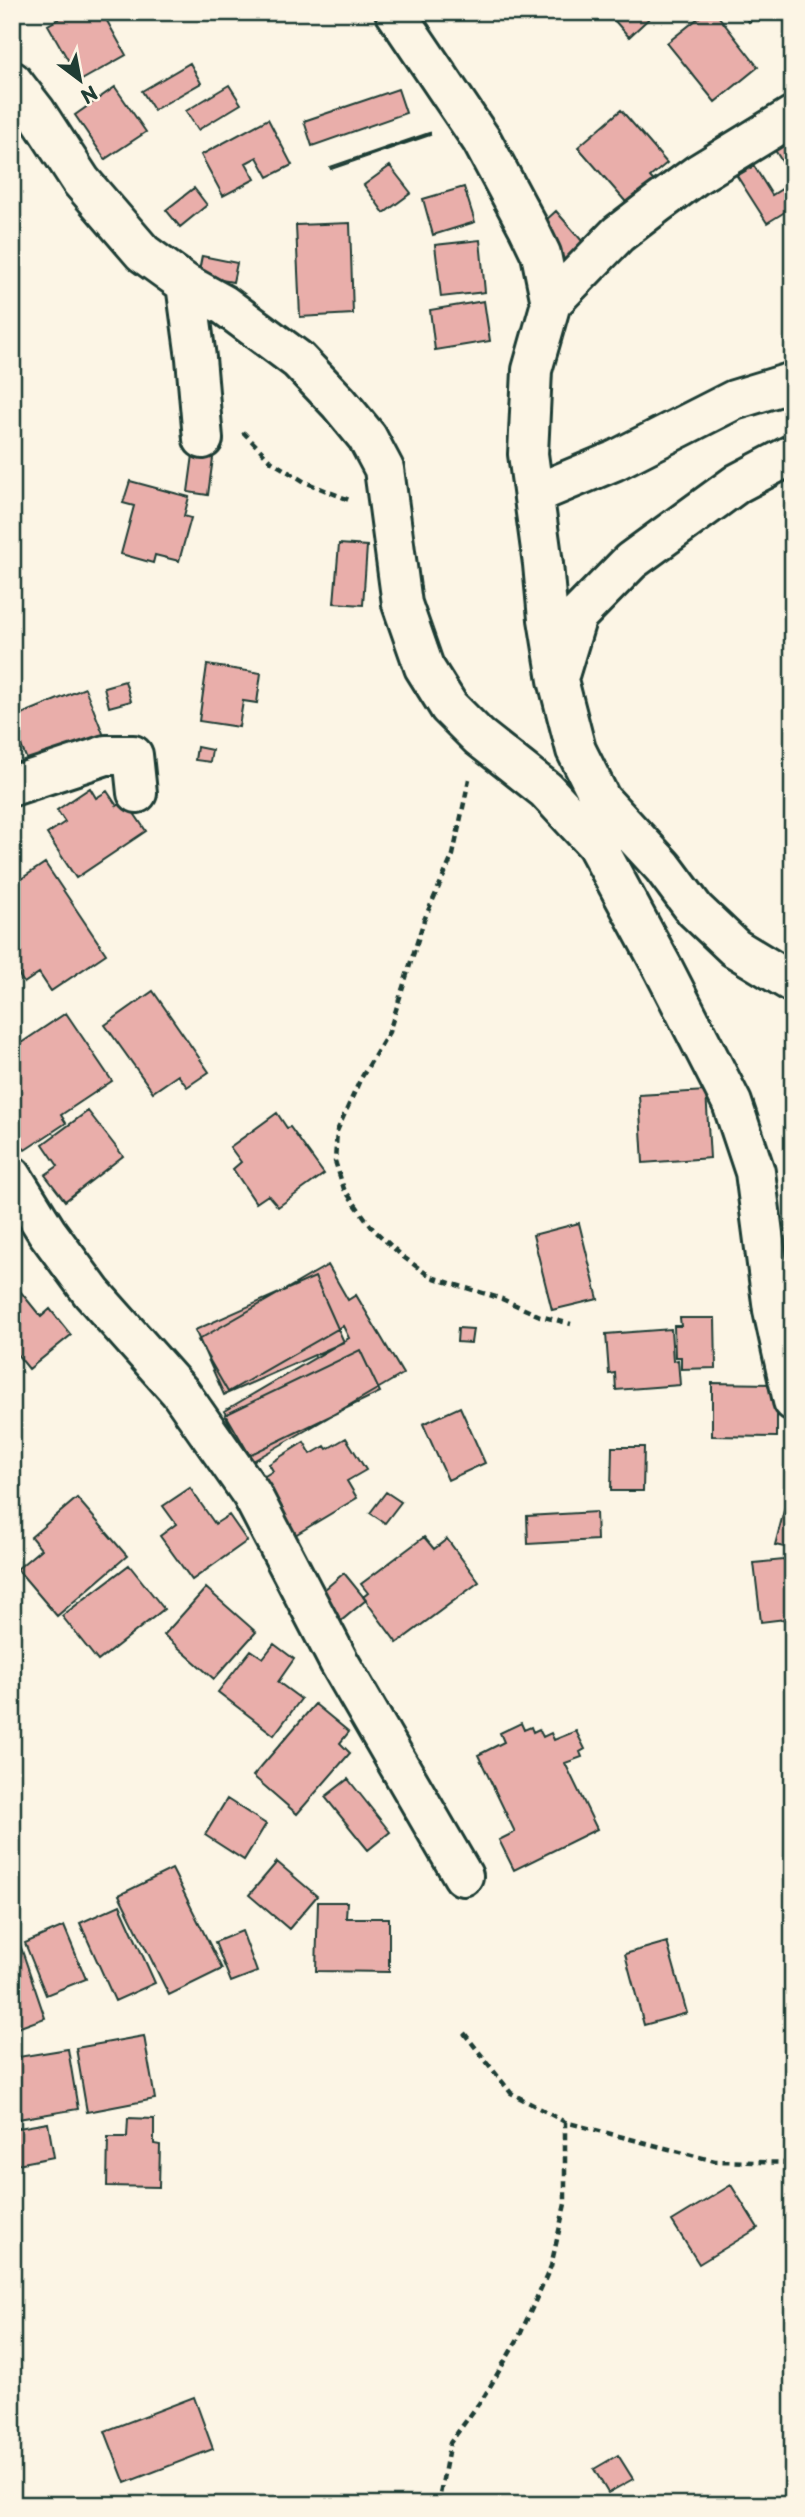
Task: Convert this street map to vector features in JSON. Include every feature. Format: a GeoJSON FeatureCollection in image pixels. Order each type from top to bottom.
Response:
{"type":"FeatureCollection","features":[{"type":"Feature","properties":{"kind":"street"},"geometry":{"type":"LineString","coordinates":[[396,12],[482,141],[541,254],[551,303],[532,370],[528,454],[535,494],[548,619],[558,680],[576,750],[601,800],[663,867],[695,910],[735,947],[793,984]]}},
{"type":"Feature","properties":{"kind":"street"},"geometry":{"type":"LineString","coordinates":[[12,81],[36,112],[81,181],[143,253],[186,284],[224,305],[298,360],[340,402],[367,437],[384,469],[402,604],[424,667],[449,707],[479,737],[545,790],[596,844],[732,1103],[755,1172],[773,1310],[793,1401]]}},
{"type":"Feature","properties":{"kind":"street"},"geometry":{"type":"LineString","coordinates":[[551,303],[618,234],[698,174],[793,116]]}},
{"type":"Feature","properties":{"kind":"street"},"geometry":{"type":"LineString","coordinates":[[186,284],[196,358],[220,432]]}},
{"type":"Feature","properties":{"kind":"street"},"geometry":{"type":"LineString","coordinates":[[535,494],[614,461],[734,400],[793,382]]}},
{"type":"Feature","properties":{"kind":"street"},"geometry":{"type":"LineString","coordinates":[[558,680],[577,616],[631,561],[738,483],[793,454]]}},
{"type":"Feature","properties":{"kind":"street"},"geometry":{"type":"LineString","coordinates":[[12,786],[106,755],[133,755],[137,793]]}},
{"type":"Feature","properties":{"kind":"street"},"geometry":{"type":"LineString","coordinates":[[596,844],[601,800]]}},
{"type":"Feature","properties":{"kind":"street"},"geometry":{"type":"LineString","coordinates":[[12,1176],[47,1231],[92,1293],[180,1392],[252,1496],[339,1662],[463,1876]]}},
{"type":"Feature","properties":{"kind":"path"},"geometry":{"type":"LineString","coordinates":[[220,432],[306,482],[390,514]]}},
{"type":"Feature","properties":{"kind":"path"},"geometry":{"type":"LineString","coordinates":[[479,737],[453,855],[424,920],[389,1032],[360,1080],[337,1130],[335,1161],[344,1189],[373,1229],[402,1256],[431,1277],[502,1299],[540,1316],[571,1324]]}},
{"type":"Feature","properties":{"kind":"path"},"geometry":{"type":"LineString","coordinates":[[464,2033],[511,2094],[565,2122],[715,2161],[793,2163]]}},
{"type":"Feature","properties":{"kind":"path"},"geometry":{"type":"LineString","coordinates":[[438,2505],[450,2443],[485,2395],[519,2337],[551,2266],[565,2204],[565,2122]]}},
{"type":"Feature","properties":{"kind":"building"},"geometry":{"type":"Polygon","coordinates":[[[71,12],[102,12],[126,55],[80,81],[48,25],[71,12]]]}},
{"type":"Feature","properties":{"kind":"building"},"geometry":{"type":"Polygon","coordinates":[[[607,12],[656,12],[629,37],[607,12]]]}},
{"type":"Feature","properties":{"kind":"building"},"geometry":{"type":"Polygon","coordinates":[[[706,12],[715,12],[758,67],[715,102],[667,43],[706,12]]]}},
{"type":"Feature","properties":{"kind":"building"},"geometry":{"type":"Polygon","coordinates":[[[741,12],[762,12],[749,22],[741,12]]]}},
{"type":"Feature","properties":{"kind":"building"},"geometry":{"type":"Polygon","coordinates":[[[190,63],[201,83],[154,110],[142,91],[190,63]]]}},
{"type":"Feature","properties":{"kind":"building"},"geometry":{"type":"Polygon","coordinates":[[[229,85],[241,104],[198,130],[186,111],[229,85]]]}},
{"type":"Feature","properties":{"kind":"building"},"geometry":{"type":"Polygon","coordinates":[[[115,87],[146,132],[105,159],[75,115],[115,87]]]}},
{"type":"Feature","properties":{"kind":"building"},"geometry":{"type":"Polygon","coordinates":[[[398,89],[406,113],[312,146],[304,121],[398,89]]]}},
{"type":"Feature","properties":{"kind":"building"},"geometry":{"type":"Polygon","coordinates":[[[621,110],[667,163],[650,177],[658,186],[632,209],[578,147],[621,110]]]}},
{"type":"Feature","properties":{"kind":"building"},"geometry":{"type":"Polygon","coordinates":[[[268,119],[292,165],[268,177],[257,157],[246,163],[255,179],[223,196],[201,155],[268,119]]]}},
{"type":"Feature","properties":{"kind":"building"},"geometry":{"type":"Polygon","coordinates":[[[429,133],[430,135],[331,169],[330,167],[429,133]]]}},
{"type":"Feature","properties":{"kind":"building"},"geometry":{"type":"Polygon","coordinates":[[[430,133],[331,169],[330,167],[430,133]]]}},
{"type":"Feature","properties":{"kind":"building"},"geometry":{"type":"Polygon","coordinates":[[[793,134],[793,179],[773,147],[793,134]]]}},
{"type":"Feature","properties":{"kind":"building"},"geometry":{"type":"Polygon","coordinates":[[[390,166],[411,193],[384,213],[364,185],[390,166]]]}},
{"type":"Feature","properties":{"kind":"building"},"geometry":{"type":"Polygon","coordinates":[[[754,166],[772,195],[793,182],[793,207],[767,223],[737,176],[754,166]]]}},
{"type":"Feature","properties":{"kind":"building"},"geometry":{"type":"Polygon","coordinates":[[[464,187],[475,222],[433,235],[423,199],[464,187]]]}},
{"type":"Feature","properties":{"kind":"building"},"geometry":{"type":"Polygon","coordinates":[[[194,188],[207,205],[180,227],[166,210],[194,188]]]}},
{"type":"Feature","properties":{"kind":"building"},"geometry":{"type":"Polygon","coordinates":[[[556,211],[589,249],[567,268],[534,231],[556,211]]]}},
{"type":"Feature","properties":{"kind":"building"},"geometry":{"type":"Polygon","coordinates":[[[350,223],[353,314],[300,317],[296,225],[350,223]]]}},
{"type":"Feature","properties":{"kind":"building"},"geometry":{"type":"Polygon","coordinates":[[[480,240],[485,292],[441,297],[435,245],[480,240]]]}},
{"type":"Feature","properties":{"kind":"building"},"geometry":{"type":"Polygon","coordinates":[[[202,256],[237,263],[233,282],[198,276],[202,256]]]}},
{"type":"Feature","properties":{"kind":"building"},"geometry":{"type":"Polygon","coordinates":[[[484,301],[490,341],[435,350],[430,310],[484,301]]]}},
{"type":"Feature","properties":{"kind":"building"},"geometry":{"type":"Polygon","coordinates":[[[193,455],[213,458],[208,495],[188,492],[193,455]]]}},
{"type":"Feature","properties":{"kind":"building"},"geometry":{"type":"Polygon","coordinates":[[[130,481],[189,497],[184,516],[191,518],[179,561],[155,555],[153,563],[121,554],[134,506],[123,503],[130,481]]]}},
{"type":"Feature","properties":{"kind":"building"},"geometry":{"type":"Polygon","coordinates":[[[339,544],[367,546],[363,605],[334,603],[339,544]]]}},
{"type":"Feature","properties":{"kind":"building"},"geometry":{"type":"Polygon","coordinates":[[[207,665],[261,673],[257,703],[243,701],[239,727],[199,721],[207,665]]]}},
{"type":"Feature","properties":{"kind":"building"},"geometry":{"type":"Polygon","coordinates":[[[125,681],[131,701],[109,707],[104,687],[125,681]]]}},
{"type":"Feature","properties":{"kind":"building"},"geometry":{"type":"Polygon","coordinates":[[[85,688],[106,741],[32,772],[12,718],[85,688]]]}},
{"type":"Feature","properties":{"kind":"building"},"geometry":{"type":"Polygon","coordinates":[[[197,747],[212,750],[210,762],[195,760],[197,747]]]}},
{"type":"Feature","properties":{"kind":"building"},"geometry":{"type":"Polygon","coordinates":[[[90,788],[96,798],[107,791],[117,806],[125,800],[146,831],[76,878],[47,834],[65,822],[57,810],[90,788]]]}},
{"type":"Feature","properties":{"kind":"building"},"geometry":{"type":"Polygon","coordinates":[[[45,863],[106,954],[51,991],[39,973],[24,983],[12,964],[12,885],[45,863]]]}},
{"type":"Feature","properties":{"kind":"building"},"geometry":{"type":"Polygon","coordinates":[[[153,991],[209,1072],[187,1087],[178,1075],[153,1092],[105,1025],[153,991]]]}},
{"type":"Feature","properties":{"kind":"building"},"geometry":{"type":"Polygon","coordinates":[[[66,1013],[112,1081],[61,1115],[66,1123],[25,1150],[12,1132],[12,1049],[66,1013]]]}},
{"type":"Feature","properties":{"kind":"building"},"geometry":{"type":"Polygon","coordinates":[[[706,1091],[710,1158],[643,1163],[639,1095],[706,1091]]]}},
{"type":"Feature","properties":{"kind":"building"},"geometry":{"type":"Polygon","coordinates":[[[88,1111],[123,1156],[65,1201],[45,1175],[58,1166],[43,1144],[88,1111]]]}},
{"type":"Feature","properties":{"kind":"building"},"geometry":{"type":"Polygon","coordinates":[[[277,1113],[324,1174],[278,1207],[268,1195],[256,1203],[233,1169],[241,1162],[230,1147],[277,1113]]]}},
{"type":"Feature","properties":{"kind":"building"},"geometry":{"type":"Polygon","coordinates":[[[579,1223],[598,1299],[552,1310],[533,1235],[579,1223]]]}},
{"type":"Feature","properties":{"kind":"building"},"geometry":{"type":"Polygon","coordinates":[[[328,1265],[348,1300],[356,1295],[403,1374],[253,1461],[224,1411],[349,1338],[343,1326],[228,1392],[198,1340],[328,1265]]]}},
{"type":"Feature","properties":{"kind":"building"},"geometry":{"type":"Polygon","coordinates":[[[315,1277],[344,1342],[224,1395],[195,1330],[315,1277]]]}},
{"type":"Feature","properties":{"kind":"building"},"geometry":{"type":"Polygon","coordinates":[[[12,1281],[41,1317],[50,1309],[71,1335],[29,1369],[12,1348],[12,1281]]]}},
{"type":"Feature","properties":{"kind":"building"},"geometry":{"type":"Polygon","coordinates":[[[680,1318],[715,1318],[716,1368],[681,1369],[681,1357],[675,1357],[674,1326],[681,1326],[680,1318]]]}},
{"type":"Feature","properties":{"kind":"building"},"geometry":{"type":"Polygon","coordinates":[[[458,1328],[473,1329],[471,1343],[457,1342],[458,1328]]]}},
{"type":"Feature","properties":{"kind":"building"},"geometry":{"type":"Polygon","coordinates":[[[671,1329],[673,1361],[678,1360],[680,1385],[616,1390],[615,1373],[609,1374],[606,1334],[671,1329]]]}},
{"type":"Feature","properties":{"kind":"building"},"geometry":{"type":"Polygon","coordinates":[[[360,1350],[380,1392],[245,1457],[225,1415],[360,1350]]]}},
{"type":"Feature","properties":{"kind":"building"},"geometry":{"type":"Polygon","coordinates":[[[712,1383],[777,1384],[777,1437],[712,1436],[712,1383]]]}},
{"type":"Feature","properties":{"kind":"building"},"geometry":{"type":"Polygon","coordinates":[[[460,1407],[485,1463],[448,1480],[423,1424],[460,1407]]]}},
{"type":"Feature","properties":{"kind":"building"},"geometry":{"type":"Polygon","coordinates":[[[346,1438],[366,1470],[347,1481],[357,1498],[290,1538],[255,1482],[273,1471],[269,1464],[304,1442],[311,1454],[325,1446],[327,1449],[346,1438]]]}},
{"type":"Feature","properties":{"kind":"building"},"geometry":{"type":"Polygon","coordinates":[[[612,1447],[644,1447],[643,1491],[611,1491],[612,1447]]]}},
{"type":"Feature","properties":{"kind":"building"},"geometry":{"type":"Polygon","coordinates":[[[190,1488],[215,1524],[229,1515],[247,1541],[192,1580],[160,1536],[176,1524],[163,1506],[190,1488]]]}},
{"type":"Feature","properties":{"kind":"building"},"geometry":{"type":"Polygon","coordinates":[[[386,1492],[401,1502],[385,1523],[370,1513],[386,1492]]]}},
{"type":"Feature","properties":{"kind":"building"},"geometry":{"type":"Polygon","coordinates":[[[77,1498],[127,1556],[57,1616],[17,1569],[41,1549],[31,1537],[77,1498]]]}},
{"type":"Feature","properties":{"kind":"building"},"geometry":{"type":"Polygon","coordinates":[[[786,1503],[793,1505],[793,1549],[775,1545],[786,1503]]]}},
{"type":"Feature","properties":{"kind":"building"},"geometry":{"type":"Polygon","coordinates":[[[596,1512],[597,1540],[528,1544],[527,1516],[596,1512]]]}},
{"type":"Feature","properties":{"kind":"building"},"geometry":{"type":"Polygon","coordinates":[[[424,1537],[434,1549],[447,1539],[479,1582],[397,1643],[363,1597],[368,1593],[361,1584],[424,1537]]]}},
{"type":"Feature","properties":{"kind":"building"},"geometry":{"type":"Polygon","coordinates":[[[793,1559],[793,1618],[761,1622],[754,1563],[793,1559]]]}},
{"type":"Feature","properties":{"kind":"building"},"geometry":{"type":"Polygon","coordinates":[[[129,1565],[164,1609],[98,1661],[62,1616],[129,1565]]]}},
{"type":"Feature","properties":{"kind":"building"},"geometry":{"type":"Polygon","coordinates":[[[344,1573],[366,1600],[335,1626],[312,1600],[344,1573]]]}},
{"type":"Feature","properties":{"kind":"building"},"geometry":{"type":"Polygon","coordinates":[[[206,1588],[256,1632],[214,1679],[164,1635],[206,1588]]]}},
{"type":"Feature","properties":{"kind":"building"},"geometry":{"type":"Polygon","coordinates":[[[274,1644],[294,1659],[278,1682],[301,1699],[274,1735],[218,1692],[251,1650],[263,1658],[274,1644]]]}},
{"type":"Feature","properties":{"kind":"building"},"geometry":{"type":"Polygon","coordinates":[[[315,1704],[349,1732],[340,1743],[350,1753],[297,1814],[253,1776],[315,1704]]]}},
{"type":"Feature","properties":{"kind":"building"},"geometry":{"type":"Polygon","coordinates":[[[521,1723],[524,1730],[531,1727],[533,1732],[539,1729],[543,1737],[551,1733],[554,1740],[576,1731],[585,1749],[580,1752],[582,1757],[565,1763],[597,1829],[514,1870],[499,1840],[515,1832],[478,1755],[504,1742],[500,1733],[521,1723]]]}},
{"type":"Feature","properties":{"kind":"building"},"geometry":{"type":"Polygon","coordinates":[[[348,1779],[390,1832],[368,1850],[325,1797],[348,1779]]]}},
{"type":"Feature","properties":{"kind":"building"},"geometry":{"type":"Polygon","coordinates":[[[227,1799],[266,1824],[244,1860],[205,1835],[227,1799]]]}},
{"type":"Feature","properties":{"kind":"building"},"geometry":{"type":"Polygon","coordinates":[[[277,1862],[317,1896],[289,1929],[249,1895],[277,1862]]]}},
{"type":"Feature","properties":{"kind":"building"},"geometry":{"type":"Polygon","coordinates":[[[172,1869],[222,1969],[169,1995],[119,1895],[172,1869]]]}},
{"type":"Feature","properties":{"kind":"building"},"geometry":{"type":"Polygon","coordinates":[[[318,1902],[347,1902],[346,1918],[389,1918],[389,1972],[316,1971],[318,1902]]]}},
{"type":"Feature","properties":{"kind":"building"},"geometry":{"type":"Polygon","coordinates":[[[120,1905],[155,1983],[115,2001],[80,1923],[120,1905]]]}},
{"type":"Feature","properties":{"kind":"building"},"geometry":{"type":"Polygon","coordinates":[[[12,1925],[45,2018],[12,2030],[12,1925]]]}},
{"type":"Feature","properties":{"kind":"building"},"geometry":{"type":"Polygon","coordinates":[[[64,1926],[86,1979],[46,1995],[25,1943],[64,1926]]]}},
{"type":"Feature","properties":{"kind":"building"},"geometry":{"type":"Polygon","coordinates":[[[242,1931],[257,1972],[231,1982],[215,1942],[242,1931]]]}},
{"type":"Feature","properties":{"kind":"building"},"geometry":{"type":"Polygon","coordinates":[[[667,1942],[687,2013],[644,2025],[625,1954],[667,1942]]]}},
{"type":"Feature","properties":{"kind":"building"},"geometry":{"type":"Polygon","coordinates":[[[144,2036],[155,2099],[87,2112],[76,2048],[144,2036]]]}},
{"type":"Feature","properties":{"kind":"building"},"geometry":{"type":"Polygon","coordinates":[[[68,2049],[78,2109],[12,2120],[12,2058],[68,2049]]]}},
{"type":"Feature","properties":{"kind":"building"},"geometry":{"type":"Polygon","coordinates":[[[128,2118],[154,2119],[154,2144],[160,2145],[159,2187],[107,2186],[108,2137],[127,2137],[128,2118]]]}},
{"type":"Feature","properties":{"kind":"building"},"geometry":{"type":"Polygon","coordinates":[[[48,2123],[54,2157],[12,2165],[12,2129],[48,2123]]]}},
{"type":"Feature","properties":{"kind":"building"},"geometry":{"type":"Polygon","coordinates":[[[731,2185],[758,2228],[699,2264],[672,2221],[731,2185]]]}},
{"type":"Feature","properties":{"kind":"building"},"geometry":{"type":"Polygon","coordinates":[[[194,2397],[213,2449],[125,2483],[105,2431],[194,2397]]]}},
{"type":"Feature","properties":{"kind":"building"},"geometry":{"type":"Polygon","coordinates":[[[618,2455],[633,2479],[608,2493],[594,2469],[618,2455]]]}}]}
